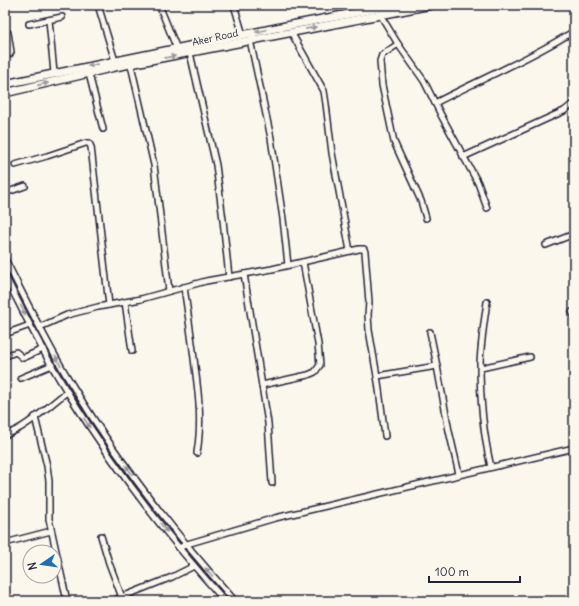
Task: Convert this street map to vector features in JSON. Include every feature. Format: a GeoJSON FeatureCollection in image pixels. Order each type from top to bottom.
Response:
{"type":"FeatureCollection","features":[{"type":"Feature","properties":{"kind":"street"},"geometry":{"type":"LineString","coordinates":[[98,5],[115,60]]}},
{"type":"Feature","properties":{"kind":"street"},"geometry":{"type":"LineString","coordinates":[[159,5],[177,48]]}},
{"type":"Feature","properties":{"kind":"street"},"geometry":{"type":"LineString","coordinates":[[234,5],[243,35]]}},
{"type":"Feature","properties":{"kind":"street","name":"Aker Road"},"geometry":{"type":"LineString","coordinates":[[5,93],[190,53],[243,35],[375,7],[396,5]]}},
{"type":"Feature","properties":{"kind":"street","name":"Aker Road"},"geometry":{"type":"LineString","coordinates":[[5,82],[177,48],[250,40],[382,16],[431,5]]}},
{"type":"Feature","properties":{"kind":"street"},"geometry":{"type":"LineString","coordinates":[[382,16],[398,44],[424,82],[478,183],[487,208]]}},
{"type":"Feature","properties":{"kind":"street"},"geometry":{"type":"LineString","coordinates":[[29,24],[62,17]]}},
{"type":"Feature","properties":{"kind":"street"},"geometry":{"type":"LineString","coordinates":[[49,20],[54,73]]}},
{"type":"Feature","properties":{"kind":"street"},"geometry":{"type":"LineString","coordinates":[[435,103],[532,56],[551,46],[574,30]]}},
{"type":"Feature","properties":{"kind":"street"},"geometry":{"type":"LineString","coordinates":[[291,32],[324,91],[332,153],[350,251]]}},
{"type":"Feature","properties":{"kind":"street"},"geometry":{"type":"LineString","coordinates":[[5,55],[10,54],[12,51],[8,33]]}},
{"type":"Feature","properties":{"kind":"street"},"geometry":{"type":"LineString","coordinates":[[250,40],[271,138],[288,265]]}},
{"type":"Feature","properties":{"kind":"street"},"geometry":{"type":"LineString","coordinates":[[398,44],[382,55],[380,61],[382,85],[394,142],[421,200],[426,218]]}},
{"type":"Feature","properties":{"kind":"street"},"geometry":{"type":"LineString","coordinates":[[190,53],[216,165],[229,277]]}},
{"type":"Feature","properties":{"kind":"street"},"geometry":{"type":"LineString","coordinates":[[131,65],[154,165],[169,291]]}},
{"type":"Feature","properties":{"kind":"street"},"geometry":{"type":"LineString","coordinates":[[89,74],[103,130]]}},
{"type":"Feature","properties":{"kind":"street"},"geometry":{"type":"LineString","coordinates":[[464,157],[564,111],[574,103]]}},
{"type":"Feature","properties":{"kind":"street"},"geometry":{"type":"LineString","coordinates":[[15,165],[47,156],[86,142],[89,143],[91,147],[109,305]]}},
{"type":"Feature","properties":{"kind":"street"},"geometry":{"type":"LineString","coordinates":[[5,193],[25,186]]}},
{"type":"Feature","properties":{"kind":"street"},"geometry":{"type":"LineString","coordinates":[[546,245],[574,234]]}},
{"type":"Feature","properties":{"kind":"street"},"geometry":{"type":"LineString","coordinates":[[40,327],[67,315],[184,287],[364,249],[369,302],[369,330],[385,436]]}},
{"type":"Feature","properties":{"kind":"street"},"geometry":{"type":"LineString","coordinates":[[5,259],[70,383],[100,429],[141,486],[202,564],[235,601]]}},
{"type":"Feature","properties":{"kind":"street"},"geometry":{"type":"LineString","coordinates":[[262,385],[308,375],[315,372],[320,365],[318,344],[303,262]]}},
{"type":"Feature","properties":{"kind":"street"},"geometry":{"type":"LineString","coordinates":[[244,274],[268,423],[272,483]]}},
{"type":"Feature","properties":{"kind":"street"},"geometry":{"type":"LineString","coordinates":[[5,276],[52,365],[94,433],[179,548],[225,601]]}},
{"type":"Feature","properties":{"kind":"street"},"geometry":{"type":"LineString","coordinates":[[184,287],[200,414],[200,433],[197,453]]}},
{"type":"Feature","properties":{"kind":"street"},"geometry":{"type":"LineString","coordinates":[[124,302],[132,351]]}},
{"type":"Feature","properties":{"kind":"street"},"geometry":{"type":"LineString","coordinates":[[487,302],[481,368],[482,414],[485,442],[491,467]]}},
{"type":"Feature","properties":{"kind":"street"},"geometry":{"type":"LineString","coordinates":[[5,334],[30,324]]}},
{"type":"Feature","properties":{"kind":"street"},"geometry":{"type":"LineString","coordinates":[[430,332],[459,474]]}},
{"type":"Feature","properties":{"kind":"street"},"geometry":{"type":"LineString","coordinates":[[5,356],[16,352],[23,358],[43,349]]}},
{"type":"Feature","properties":{"kind":"street"},"geometry":{"type":"LineString","coordinates":[[481,368],[530,357]]}},
{"type":"Feature","properties":{"kind":"street"},"geometry":{"type":"LineString","coordinates":[[21,378],[52,365]]}},
{"type":"Feature","properties":{"kind":"street"},"geometry":{"type":"LineString","coordinates":[[377,376],[438,366]]}},
{"type":"Feature","properties":{"kind":"street"},"geometry":{"type":"LineString","coordinates":[[5,435],[25,426],[68,392]]}},
{"type":"Feature","properties":{"kind":"street"},"geometry":{"type":"LineString","coordinates":[[35,417],[48,474],[49,518],[51,531],[67,601]]}},
{"type":"Feature","properties":{"kind":"street"},"geometry":{"type":"LineString","coordinates":[[179,548],[187,544],[275,518],[574,448]]}},
{"type":"Feature","properties":{"kind":"street"},"geometry":{"type":"LineString","coordinates":[[5,543],[51,531]]}},
{"type":"Feature","properties":{"kind":"street"},"geometry":{"type":"LineString","coordinates":[[101,536],[122,600]]}},
{"type":"Feature","properties":{"kind":"street"},"geometry":{"type":"LineString","coordinates":[[112,601],[122,600],[194,566]]}}]}
